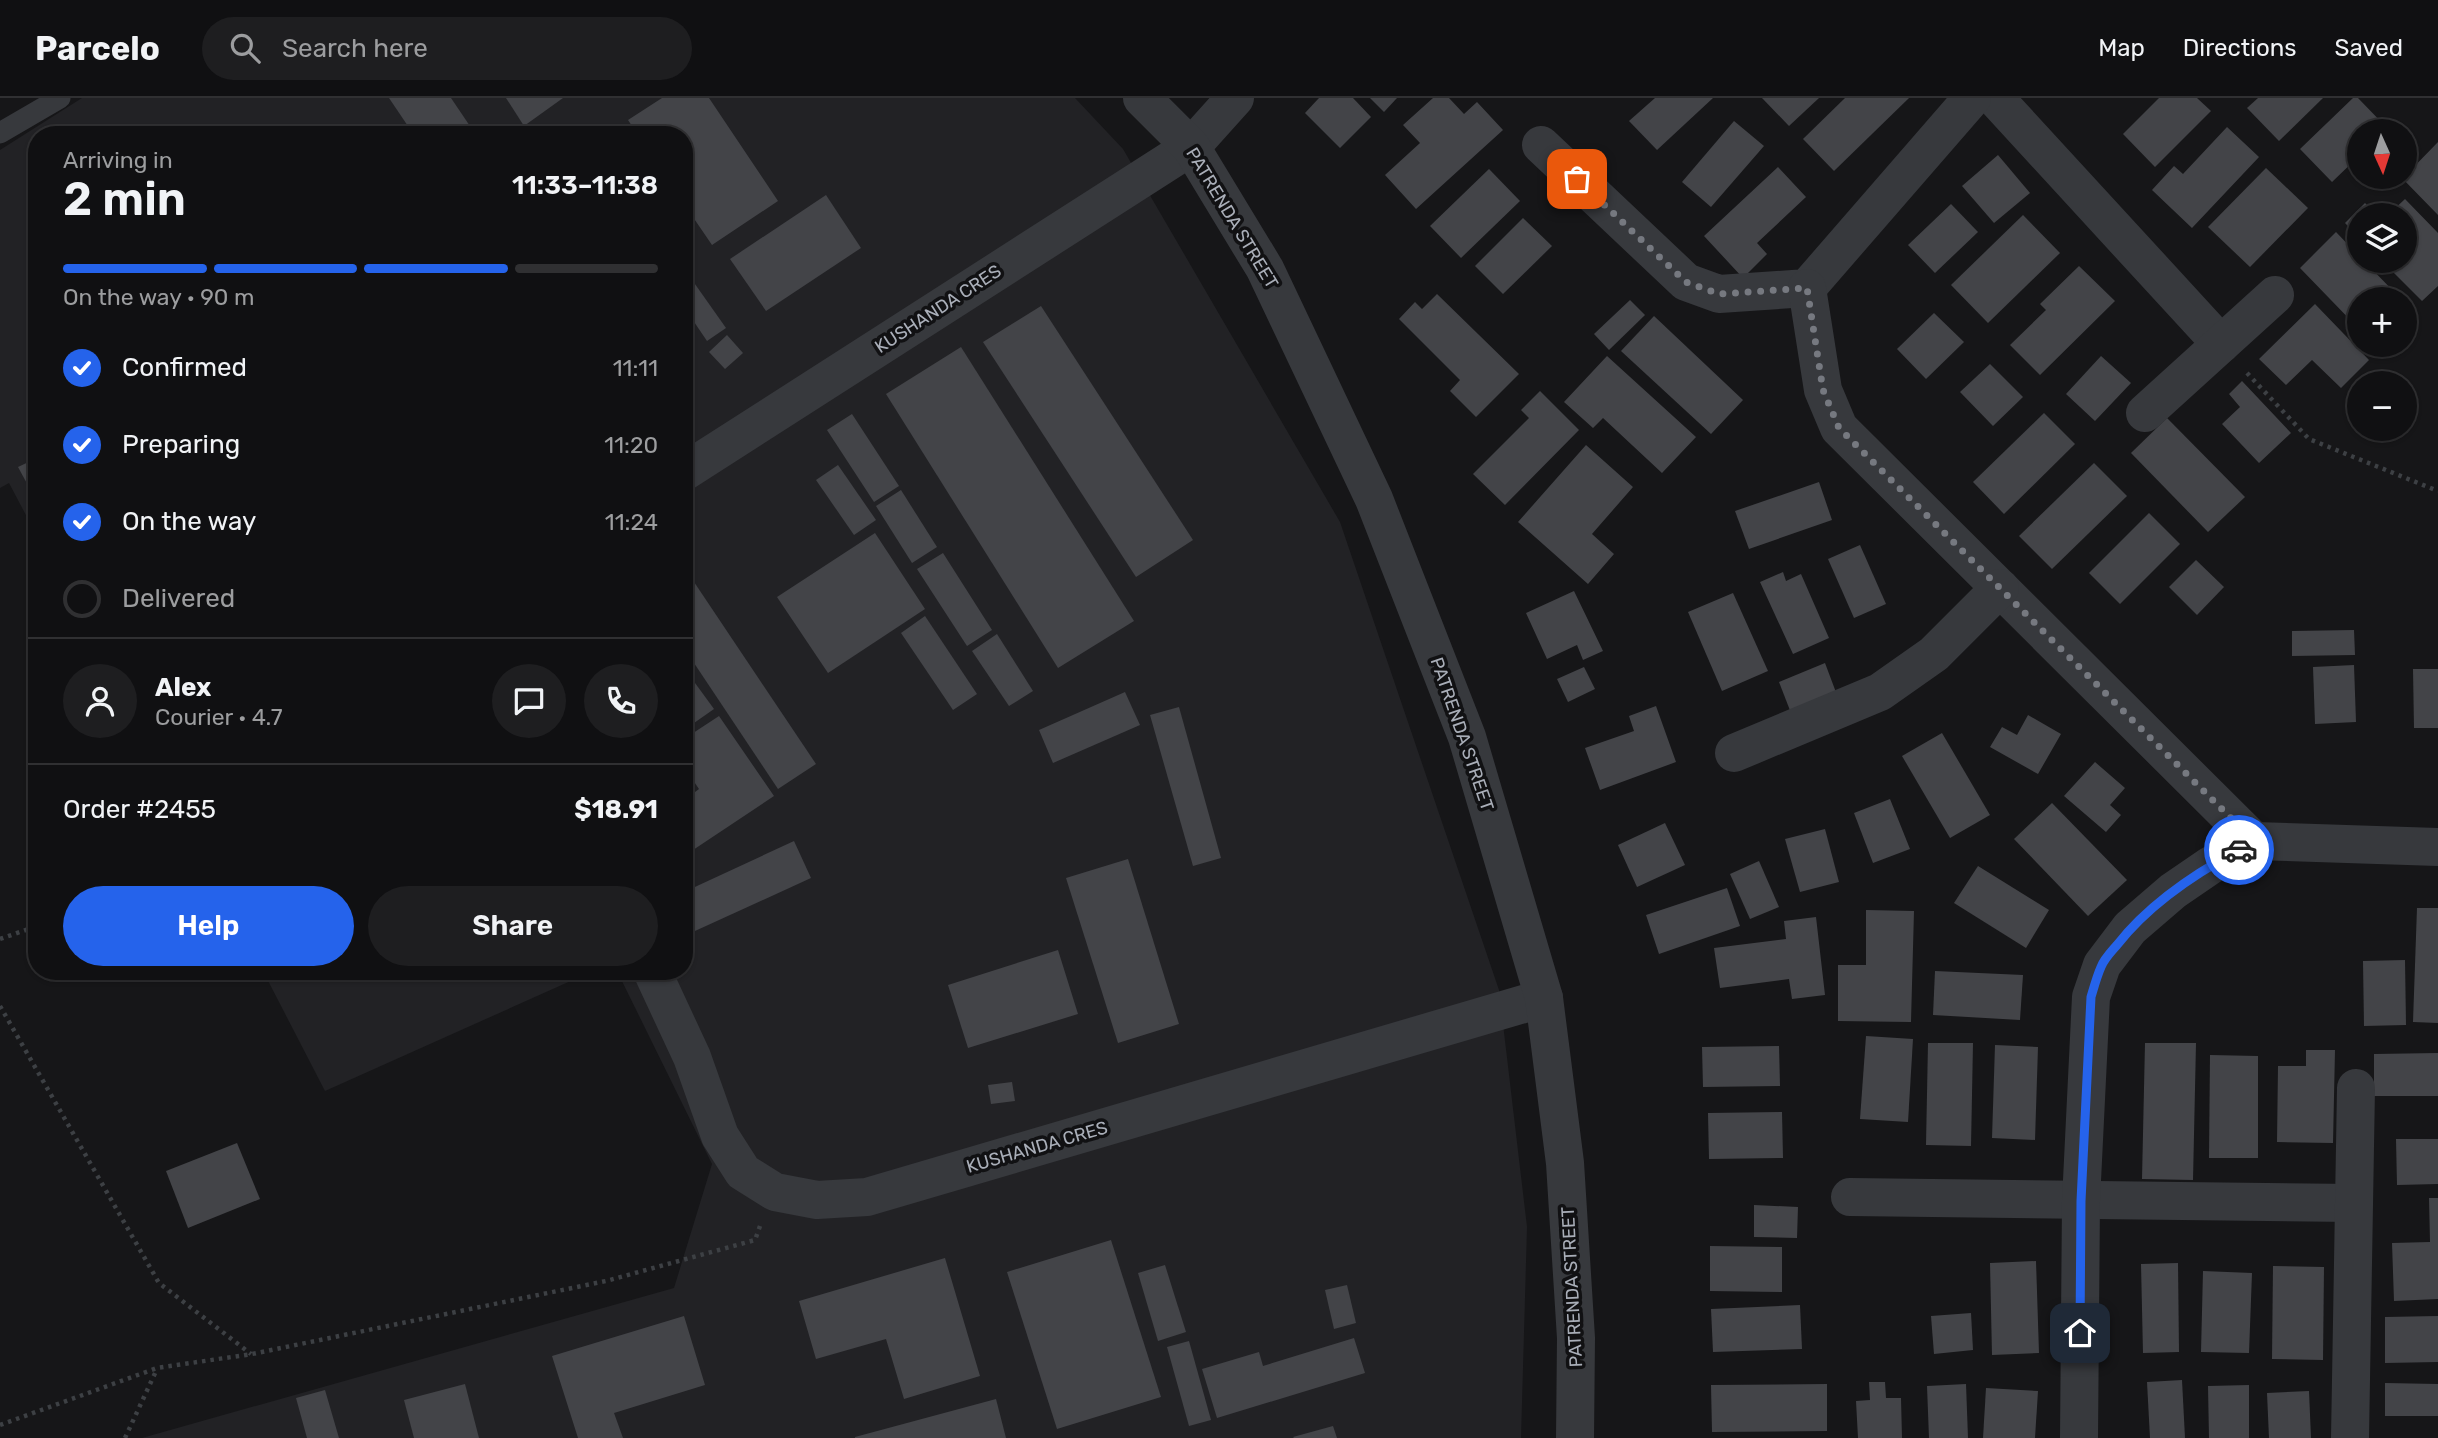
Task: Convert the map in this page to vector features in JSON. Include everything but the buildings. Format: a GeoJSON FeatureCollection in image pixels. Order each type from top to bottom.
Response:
{"type":"FeatureCollection","features":[{"type":"Feature","properties":{"kind":"street","name":"PATRENDA STREET"},"geometry":{"type":"LineString","coordinates":[[1142,98],[1191,147],[1265,269],[1374,499],[1467,737],[1544,998],[1565,1163],[1576,1338],[1575,1438]]}},
{"type":"Feature","properties":{"kind":"street","name":"KUSHANDA CRES"},"geometry":{"type":"LineString","coordinates":[[693,466],[1191,147],[1235,98]]}},
{"type":"Feature","properties":{"kind":"street"},"geometry":{"type":"LineString","coordinates":[[1541,145],[1686,282],[1719,294],[1807,288],[1972,98]]}},
{"type":"Feature","properties":{"kind":"street"},"geometry":{"type":"LineString","coordinates":[[1995,98],[2221,344]]}},
{"type":"Feature","properties":{"kind":"street"},"geometry":{"type":"LineString","coordinates":[[1807,288],[1823,390],[1839,428],[2254,841]]}},
{"type":"Feature","properties":{"kind":"street"},"geometry":{"type":"LineString","coordinates":[[2145,414],[2275,295]]}},
{"type":"Feature","properties":{"kind":"street"},"geometry":{"type":"LineString","coordinates":[[1734,753],[1880,692],[1934,654],[2000,588]]}},
{"type":"Feature","properties":{"kind":"street"},"geometry":{"type":"LineString","coordinates":[[2079,1438],[2081,1201],[2091,997],[2102,965],[2130,928],[2173,891],[2211,865],[2254,841],[2438,847]]}},
{"type":"Feature","properties":{"kind":"street","name":"KUSHANDA CRES"},"geometry":{"type":"LineString","coordinates":[[656,980],[692,1057],[720,1136],[743,1172],[775,1192],[817,1200],[867,1197],[1544,998]]}},
{"type":"Feature","properties":{"kind":"street"},"geometry":{"type":"LineString","coordinates":[[2350,1438],[2356,1088]]}},
{"type":"Feature","properties":{"kind":"street"},"geometry":{"type":"LineString","coordinates":[[1850,1197],[2353,1203]]}},
{"type":"Feature","properties":{"kind":"lane"},"geometry":{"type":"LineString","coordinates":[[0,133],[60,98]]}},
{"type":"Feature","properties":{"kind":"path"},"geometry":{"type":"LineString","coordinates":[[2221,344],[2309,439],[2438,492]]}},
{"type":"Feature","properties":{"kind":"path"},"geometry":{"type":"LineString","coordinates":[[0,939],[28,929]]}},
{"type":"Feature","properties":{"kind":"path"},"geometry":{"type":"LineString","coordinates":[[0,1006],[159,1283],[252,1354]]}},
{"type":"Feature","properties":{"kind":"path"},"geometry":{"type":"LineString","coordinates":[[0,1424],[158,1368],[252,1354],[606,1281],[755,1240],[775,1192]]}},
{"type":"Feature","properties":{"kind":"path"},"geometry":{"type":"LineString","coordinates":[[125,1438],[158,1368]]}},
{"type":"Feature","properties":{"kind":"shaded area"},"geometry":{"type":"Polygon","coordinates":[[[82,98],[1075,98],[1123,149],[1340,522],[1499,990],[1527,1227],[1521,1438],[142,1438],[674,1288],[712,1164],[621,980],[693,980],[693,126],[38,126],[82,98]]]}},
{"type":"Feature","properties":{"kind":"shaded area"},"geometry":{"type":"Polygon","coordinates":[[[28,132],[28,519],[9,483],[0,488],[0,150],[28,132]]]}},
{"type":"Feature","properties":{"kind":"shaded area"},"geometry":{"type":"Polygon","coordinates":[[[268,980],[573,980],[325,1091],[268,980]]]}},
{"type":"Feature","properties":{"kind":"way so far"},"geometry":{"type":"LineString","coordinates":[[1577,179],[1686,282],[1719,294],[1807,288],[1823,390],[1839,428],[2254,841],[2239,850]]}},
{"type":"Feature","properties":{"kind":"route"},"geometry":{"type":"LineString","coordinates":[[2080,1333],[2081,1201],[2091,997],[2096,981],[2102,965],[2130,928],[2173,891],[2239,850]]}}]}
